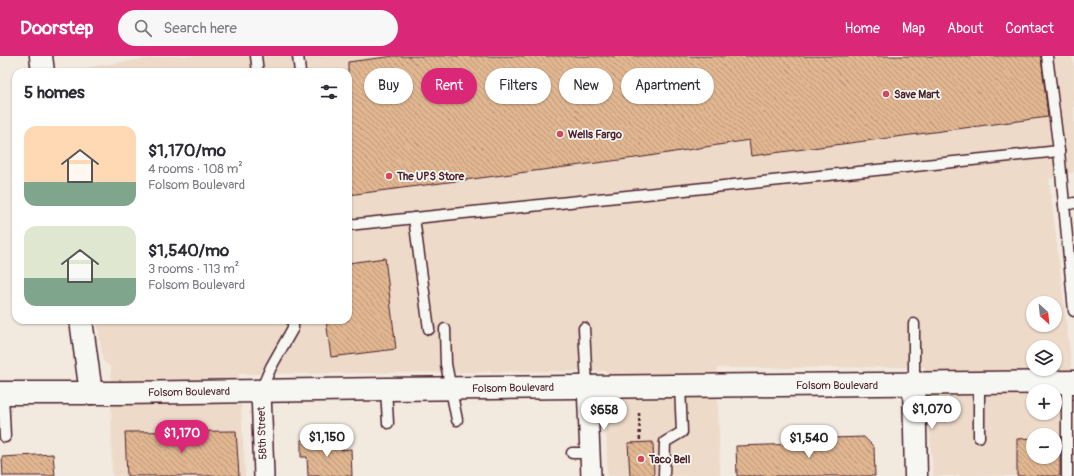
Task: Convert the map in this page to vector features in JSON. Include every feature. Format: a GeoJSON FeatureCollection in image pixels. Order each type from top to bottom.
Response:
{"type":"FeatureCollection","features":[{"type":"Feature","properties":{"kind":"main road"},"geometry":{"type":"LineString","coordinates":[[41,56],[42,68]]}},
{"type":"Feature","properties":{"kind":"main road"},"geometry":{"type":"LineString","coordinates":[[82,324],[91,393]]}},
{"type":"Feature","properties":{"kind":"main road","name":"Folsom Boulevard"},"geometry":{"type":"LineString","coordinates":[[2,393],[450,389],[587,386],[914,385],[1071,382]]}},
{"type":"Feature","properties":{"kind":"main road"},"geometry":{"type":"LineString","coordinates":[[914,385],[916,476]]}},
{"type":"Feature","properties":{"kind":"street"},"geometry":{"type":"LineString","coordinates":[[587,386],[581,453],[591,476]]}},
{"type":"Feature","properties":{"kind":"street","name":"58th Street"},"geometry":{"type":"LineString","coordinates":[[261,390],[264,476]]}},
{"type":"Feature","properties":{"kind":"lane"},"geometry":{"type":"LineString","coordinates":[[256,56],[258,68]]}},
{"type":"Feature","properties":{"kind":"lane"},"geometry":{"type":"LineString","coordinates":[[298,56],[300,68]]}},
{"type":"Feature","properties":{"kind":"lane"},"geometry":{"type":"LineString","coordinates":[[1047,56],[1059,151],[1069,204],[1074,311]]}},
{"type":"Feature","properties":{"kind":"lane"},"geometry":{"type":"LineString","coordinates":[[352,225],[1059,151]]}},
{"type":"Feature","properties":{"kind":"lane"},"geometry":{"type":"LineString","coordinates":[[414,218],[428,330]]}},
{"type":"Feature","properties":{"kind":"lane"},"geometry":{"type":"LineString","coordinates":[[261,390],[293,324]]}},
{"type":"Feature","properties":{"kind":"lane"},"geometry":{"type":"LineString","coordinates":[[914,324],[914,385]]}},
{"type":"Feature","properties":{"kind":"lane"},"geometry":{"type":"LineString","coordinates":[[584,328],[587,386]]}},
{"type":"Feature","properties":{"kind":"lane"},"geometry":{"type":"LineString","coordinates":[[445,329],[446,364],[457,420]]}},
{"type":"Feature","properties":{"kind":"lane"},"geometry":{"type":"LineString","coordinates":[[1067,476],[1071,382]]}},
{"type":"Feature","properties":{"kind":"lane"},"geometry":{"type":"LineString","coordinates":[[979,383],[979,437]]}},
{"type":"Feature","properties":{"kind":"lane"},"geometry":{"type":"LineString","coordinates":[[664,476],[665,442],[682,432],[680,386]]}},
{"type":"Feature","properties":{"kind":"lane"},"geometry":{"type":"LineString","coordinates":[[386,389],[388,423]]}},
{"type":"Feature","properties":{"kind":"lane"},"geometry":{"type":"LineString","coordinates":[[2,393],[5,438]]}},
{"type":"Feature","properties":{"kind":"path"},"geometry":{"type":"LineString","coordinates":[[639,413],[640,442]]}},
{"type":"Feature","properties":{"kind":"shaded area"},"geometry":{"type":"Polygon","coordinates":[[[167,56],[1072,56],[1074,67],[1074,172],[1049,179],[1071,362],[1074,476],[933,476],[925,367],[717,368],[720,476],[607,476],[606,371],[239,374],[245,476],[112,476],[111,367],[103,361],[98,324],[352,324],[352,68],[88,68],[167,56]]]}},
{"type":"Feature","properties":{"kind":"building"},"geometry":{"type":"Polygon","coordinates":[[[394,56],[1041,56],[1048,117],[751,156],[749,140],[643,157],[352,194],[352,68],[348,68],[348,62],[394,56]]]}},
{"type":"Feature","properties":{"kind":"building"},"geometry":{"type":"Polygon","coordinates":[[[385,258],[396,349],[331,357],[327,324],[352,324],[352,262],[385,258]]]}},
{"type":"Feature","properties":{"kind":"building"},"geometry":{"type":"Polygon","coordinates":[[[236,431],[239,476],[127,476],[125,432],[236,431]]]}},
{"type":"Feature","properties":{"kind":"building"},"geometry":{"type":"Polygon","coordinates":[[[864,437],[874,447],[875,476],[737,476],[736,446],[800,444],[800,439],[864,437]]]}},
{"type":"Feature","properties":{"kind":"building"},"geometry":{"type":"Polygon","coordinates":[[[342,438],[342,450],[351,449],[352,476],[308,476],[307,457],[301,457],[301,440],[342,438]]]}},
{"type":"Feature","properties":{"kind":"building"},"geometry":{"type":"Polygon","coordinates":[[[1026,438],[1026,464],[1060,464],[1060,476],[1017,476],[1017,439],[1026,438]]]}},
{"type":"Feature","properties":{"kind":"building","name":"Taco Bell"},"geometry":{"type":"Polygon","coordinates":[[[653,442],[654,476],[630,476],[628,443],[653,442]]]}},
{"type":"Feature","properties":{"kind":"building"},"geometry":{"type":"Polygon","coordinates":[[[53,454],[55,476],[3,476],[2,457],[53,454]]]}},
{"type":"Feature","properties":{"kind":"place","name":"Save Mart"},"geometry":{"type":"Point","coordinates":[886,94]}},
{"type":"Feature","properties":{"kind":"place","name":"Wells Fargo"},"geometry":{"type":"Point","coordinates":[560,134]}},
{"type":"Feature","properties":{"kind":"place","name":"The UPS Store"},"geometry":{"type":"Point","coordinates":[389,176]}},
{"type":"Feature","properties":{"kind":"place","name":"Taco Bell"},"geometry":{"type":"Point","coordinates":[641,459]}}]}
